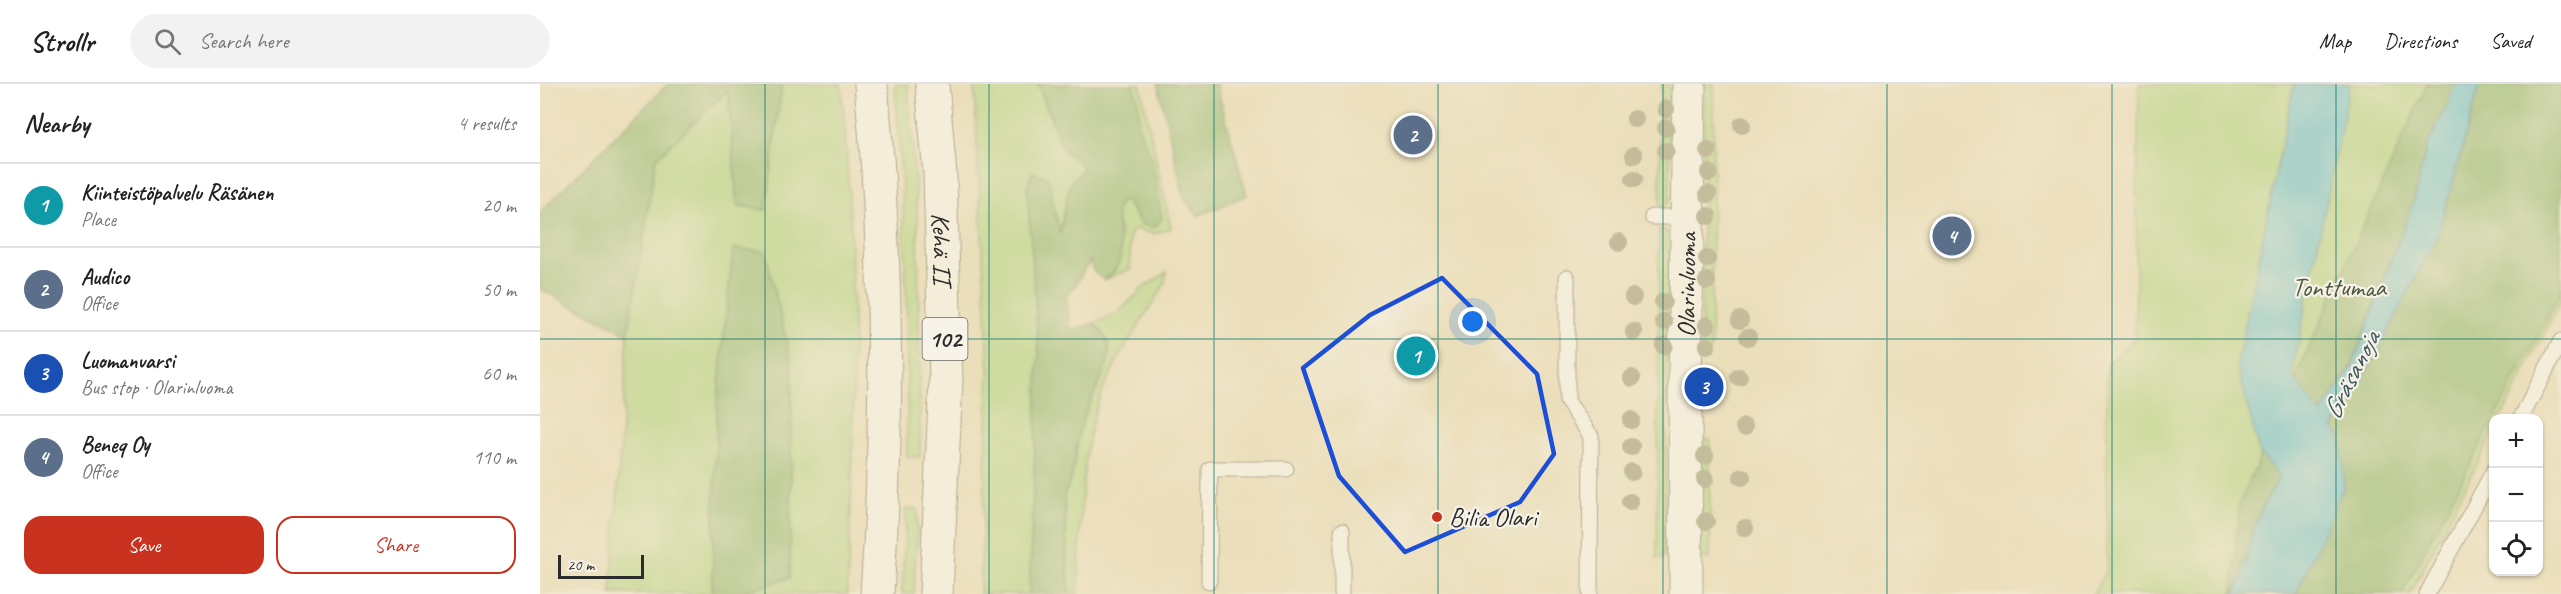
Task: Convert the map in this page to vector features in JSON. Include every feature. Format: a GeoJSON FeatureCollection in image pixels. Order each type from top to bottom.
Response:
{"type":"FeatureCollection","features":[{"type":"Feature","properties":{"kind":"main road"},"geometry":{"type":"LineString","coordinates":[[871,84],[879,172],[884,371],[884,500],[878,594]]}},
{"type":"Feature","properties":{"kind":"main road","name":"Kehä II"},"geometry":{"type":"LineString","coordinates":[[932,84],[940,174],[946,380],[936,594]]}},
{"type":"Feature","properties":{"kind":"main road","name":"Olarinluoma"},"geometry":{"type":"LineString","coordinates":[[1686,594],[1686,217],[1689,84]]}},
{"type":"Feature","properties":{"kind":"lane"},"geometry":{"type":"LineString","coordinates":[[1652,217],[1686,217]]}},
{"type":"Feature","properties":{"kind":"lane"},"geometry":{"type":"LineString","coordinates":[[1567,277],[1568,401],[1591,436],[1590,594]]}},
{"type":"Feature","properties":{"kind":"lane"},"geometry":{"type":"LineString","coordinates":[[2523,414],[2561,341]]}},
{"type":"Feature","properties":{"kind":"lane"},"geometry":{"type":"LineString","coordinates":[[1209,581],[1210,469],[1286,469]]}},
{"type":"Feature","properties":{"kind":"lane"},"geometry":{"type":"LineString","coordinates":[[2427,594],[2489,478]]}},
{"type":"Feature","properties":{"kind":"lane"},"geometry":{"type":"LineString","coordinates":[[1342,531],[1342,594]]}},
{"type":"Feature","properties":{"kind":"highlighted area"},"geometry":{"type":"Polygon","coordinates":[[[1442,278],[1537,374],[1554,454],[1520,502],[1405,552],[1339,476],[1303,368],[1370,315],[1442,278]]]}},
{"type":"Feature","properties":{"kind":"green space"},"geometry":{"type":"Polygon","coordinates":[[[668,84],[782,84],[766,210],[737,205],[728,90],[656,159],[628,334],[540,289],[540,212],[668,84]]]}},
{"type":"Feature","properties":{"kind":"green space"},"geometry":{"type":"Polygon","coordinates":[[[782,84],[841,84],[850,212],[853,339],[852,466],[847,594],[735,594],[790,578],[792,364],[765,252],[733,250],[717,404],[712,594],[611,594],[628,334],[656,159],[729,89],[737,205],[766,210],[782,84]]]}},
{"type":"Feature","properties":{"kind":"green space"},"geometry":{"type":"Polygon","coordinates":[[[895,84],[908,84],[918,226],[920,457],[907,457],[906,270],[895,84]]]}},
{"type":"Feature","properties":{"kind":"green space"},"geometry":{"type":"Polygon","coordinates":[[[974,84],[1038,84],[1063,149],[1082,164],[1082,171],[1070,183],[1059,236],[1027,187],[1039,355],[1029,594],[980,594],[989,372],[974,84]]]}},
{"type":"Feature","properties":{"kind":"green space"},"geometry":{"type":"Polygon","coordinates":[[[1038,84],[1133,84],[1138,102],[1138,126],[1152,159],[1162,219],[1154,228],[1141,224],[1124,200],[1117,207],[1121,246],[1119,263],[1104,280],[1093,271],[1090,261],[1074,288],[1066,295],[1071,331],[1094,323],[1106,337],[1109,345],[1105,369],[1083,419],[1071,477],[1064,495],[1069,594],[1029,594],[1039,355],[1027,187],[1032,172],[1048,177],[1060,234],[1070,183],[1082,171],[1082,165],[1063,149],[1038,84]]]}},
{"type":"Feature","properties":{"kind":"green space"},"geometry":{"type":"Polygon","coordinates":[[[1133,84],[1140,84],[1171,228],[1154,234],[1135,229],[1130,235],[1130,269],[1104,280],[1115,271],[1120,236],[1116,215],[1117,207],[1124,199],[1141,224],[1156,187],[1152,159],[1138,126],[1138,102],[1133,84]]]}},
{"type":"Feature","properties":{"kind":"green space"},"geometry":{"type":"Polygon","coordinates":[[[1158,84],[1216,84],[1247,195],[1198,216],[1184,198],[1158,84]]]}},
{"type":"Feature","properties":{"kind":"green space"},"geometry":{"type":"Polygon","coordinates":[[[1704,84],[1714,84],[1711,351],[1701,351],[1704,84]]]}},
{"type":"Feature","properties":{"kind":"green space","name":"Tonttumaa"},"geometry":{"type":"Polygon","coordinates":[[[2139,84],[2561,84],[2561,301],[2503,414],[2489,414],[2489,441],[2410,594],[2093,594],[2107,570],[2107,365],[2135,338],[2139,84]]]}},
{"type":"Feature","properties":{"kind":"green space"},"geometry":{"type":"Polygon","coordinates":[[[2427,84],[2455,84],[2448,104],[2427,145],[2414,200],[2351,367],[2327,407],[2294,452],[2264,504],[2252,533],[2241,580],[2233,594],[2239,504],[2427,84]]]}},
{"type":"Feature","properties":{"kind":"green space"},"geometry":{"type":"Polygon","coordinates":[[[2480,84],[2561,84],[2561,292],[2497,414],[2489,414],[2489,429],[2402,594],[2261,594],[2332,430],[2371,364],[2438,235],[2480,84]]]}},
{"type":"Feature","properties":{"kind":"green space"},"geometry":{"type":"Polygon","coordinates":[[[1661,85],[1670,85],[1670,201],[1664,207],[1660,207],[1661,85]]]}},
{"type":"Feature","properties":{"kind":"green space"},"geometry":{"type":"Polygon","coordinates":[[[1659,229],[1666,230],[1669,235],[1664,558],[1657,558],[1659,229]]]}},
{"type":"Feature","properties":{"kind":"green space"},"geometry":{"type":"Polygon","coordinates":[[[733,249],[765,251],[792,363],[790,578],[735,594],[712,594],[717,404],[733,249]]]}},
{"type":"Feature","properties":{"kind":"green space"},"geometry":{"type":"Polygon","coordinates":[[[1167,272],[1164,285],[1114,367],[1098,401],[1085,462],[1078,594],[1069,594],[1064,495],[1071,477],[1083,419],[1105,370],[1109,355],[1108,341],[1094,323],[1116,315],[1144,287],[1167,272]]]}},
{"type":"Feature","properties":{"kind":"green space"},"geometry":{"type":"Polygon","coordinates":[[[1700,439],[1710,439],[1710,558],[1700,558],[1700,439]]]}},
{"type":"Feature","properties":{"kind":"green space"},"geometry":{"type":"Polygon","coordinates":[[[906,509],[918,509],[914,594],[902,594],[906,509]]]}},
{"type":"Feature","properties":{"kind":"water","name":"Gräsanoja"},"geometry":{"type":"Polygon","coordinates":[[[2294,84],[2350,84],[2292,374],[2321,414],[2352,367],[2414,200],[2427,145],[2448,104],[2455,84],[2480,84],[2438,235],[2371,364],[2333,428],[2341,437],[2344,486],[2296,594],[2235,594],[2254,527],[2279,478],[2259,451],[2237,365],[2294,84]]]}},
{"type":"Feature","properties":{"kind":"place","name":"Audico"},"geometry":{"type":"Point","coordinates":[1413,135]}},
{"type":"Feature","properties":{"kind":"place","name":"Beneq Oy"},"geometry":{"type":"Point","coordinates":[1952,236]}},
{"type":"Feature","properties":{"kind":"place","name":"Kiinteistöpalvelu Räsänen"},"geometry":{"type":"Point","coordinates":[1416,356]}},
{"type":"Feature","properties":{"kind":"place","name":"Luomanvarsi"},"geometry":{"type":"Point","coordinates":[1704,387]}},
{"type":"Feature","properties":{"kind":"place","name":"Bilia Olari"},"geometry":{"type":"Point","coordinates":[1437,517]}}]}
